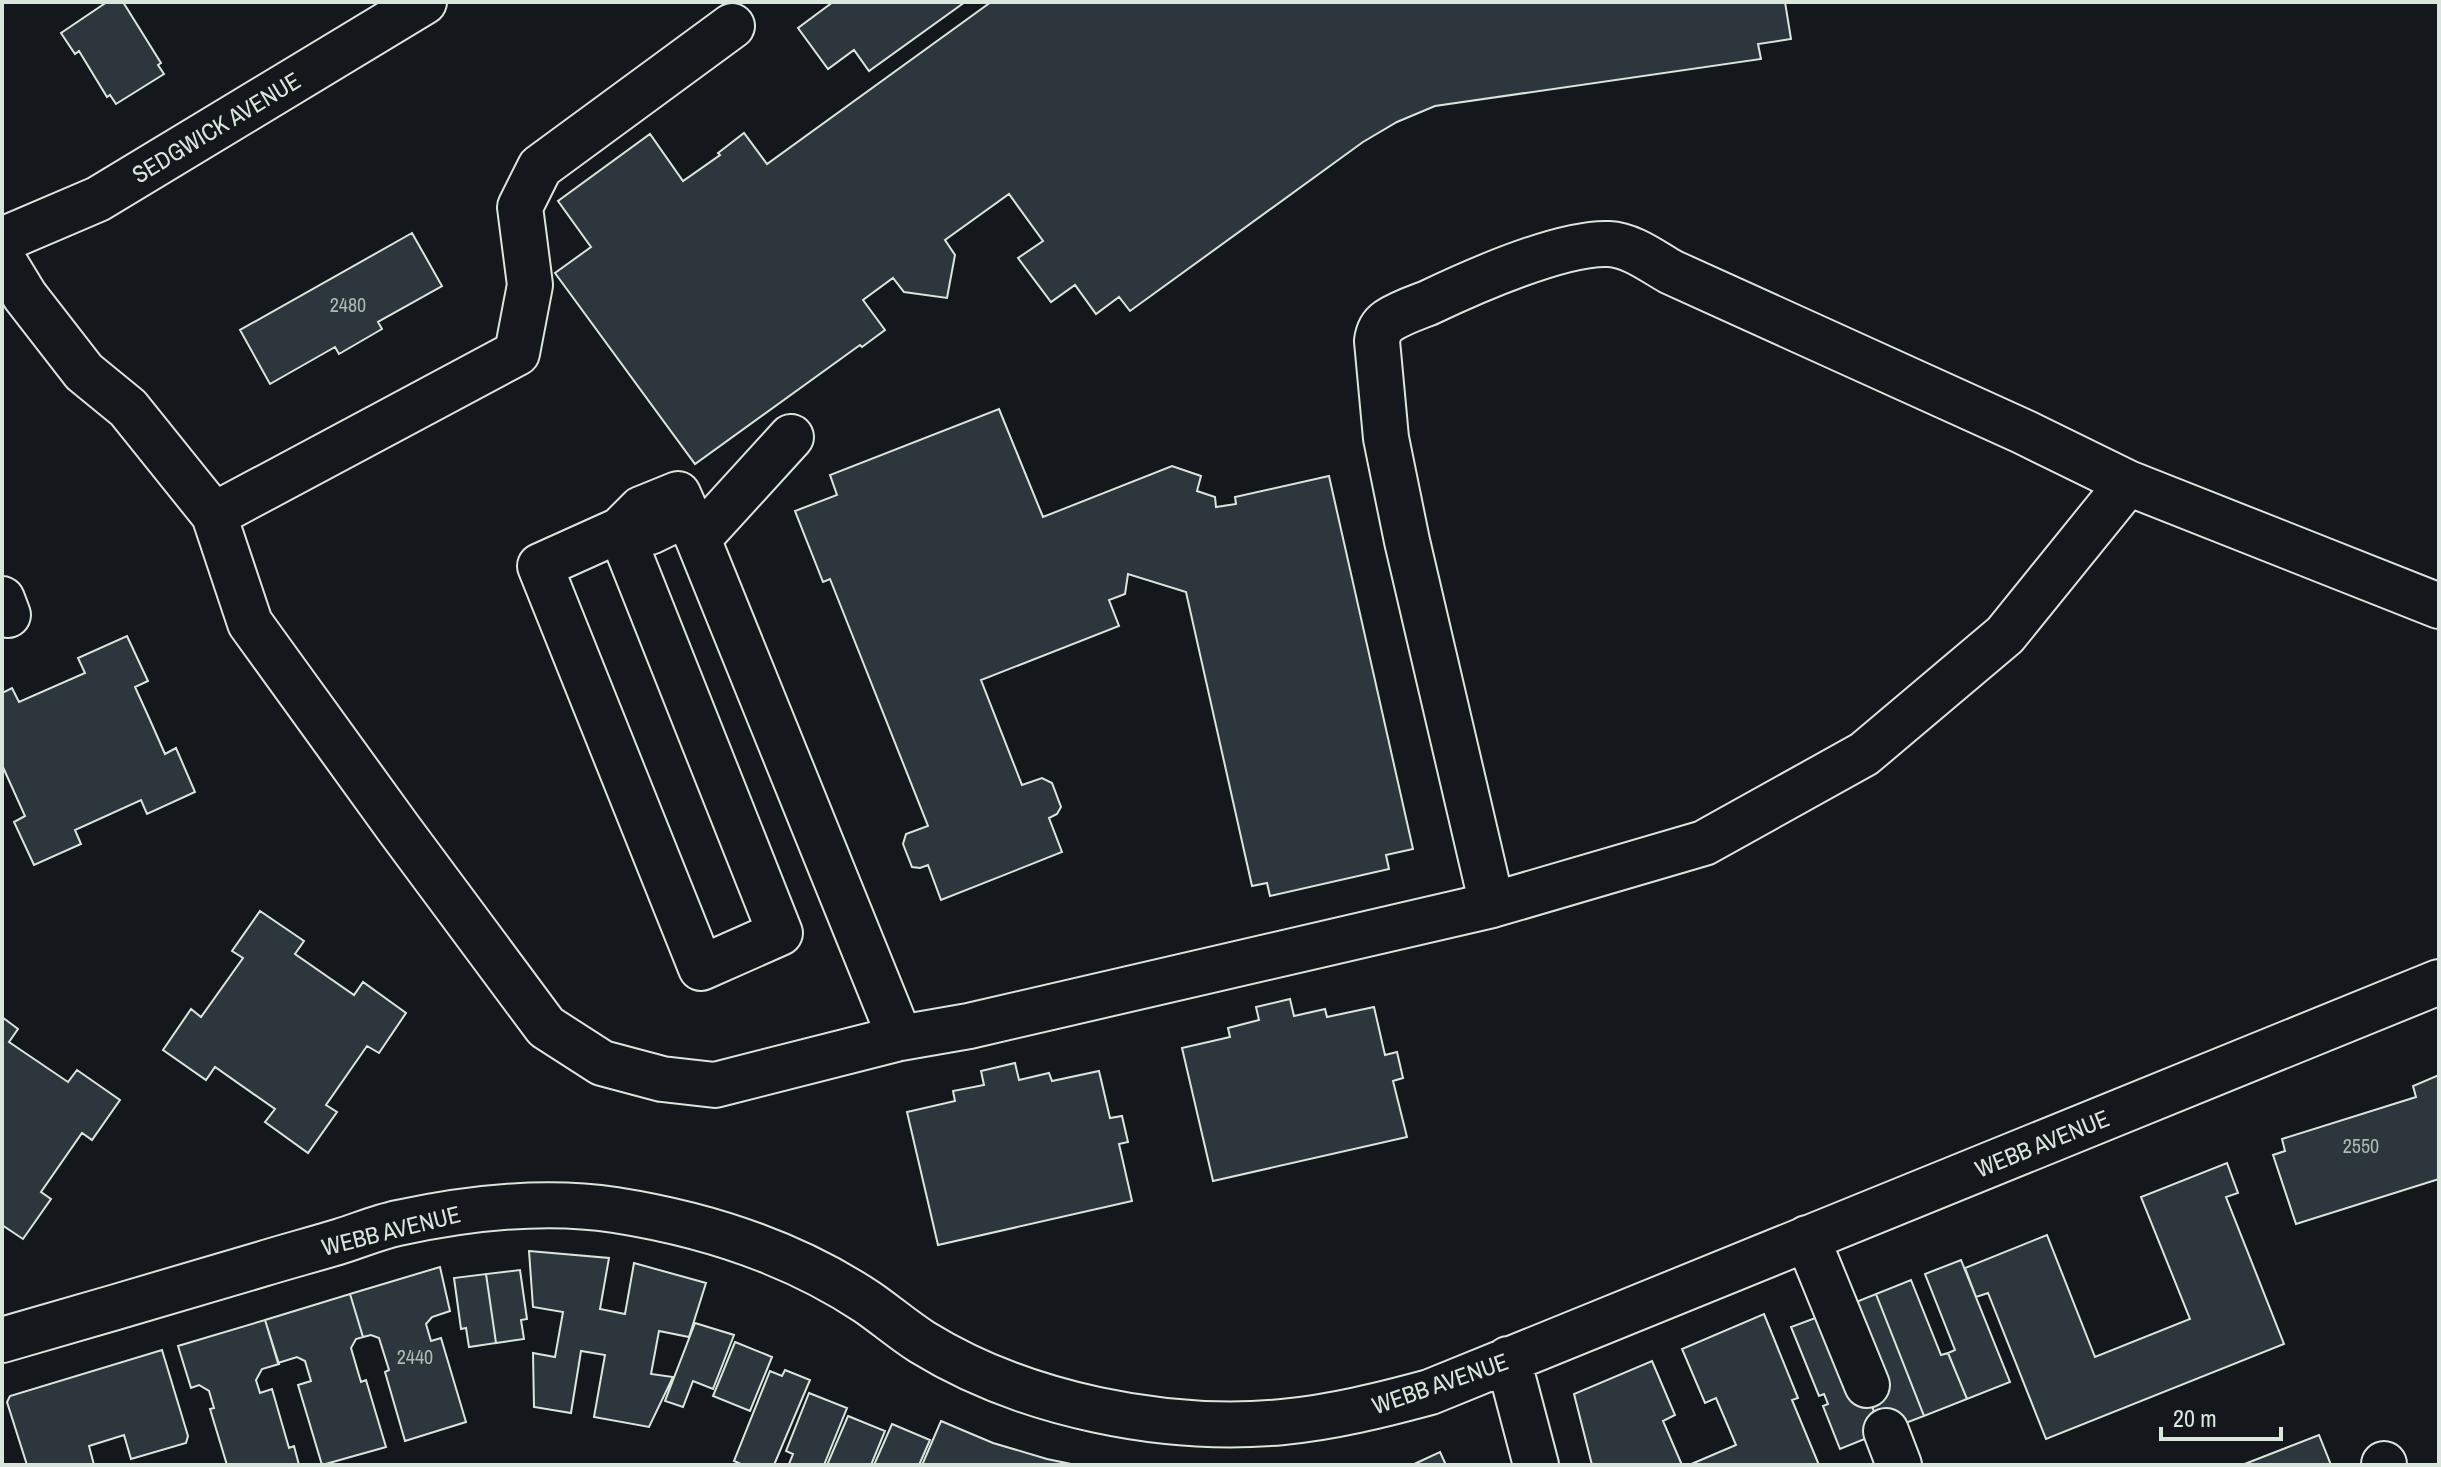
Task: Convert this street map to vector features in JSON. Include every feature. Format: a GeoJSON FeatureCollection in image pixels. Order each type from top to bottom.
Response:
{"type":"FeatureCollection","features":[{"type":"Feature","properties":{"kind":"street","name":"SEDGWICK AVENUE"},"geometry":{"type":"LineString","coordinates":[[2,240],[98,199],[424,2]]}},
{"type":"Feature","properties":{"kind":"street"},"geometry":{"type":"LineString","coordinates":[[214,515],[517,353],[530,285],[520,207],[540,167],[732,26]]}},
{"type":"Feature","properties":{"kind":"street"},"geometry":{"type":"LineString","coordinates":[[1492,905],[1407,541],[1382,413],[1377,341],[1379,332],[1389,320],[1460,288],[1527,263],[1598,244],[1628,248],[1671,272],[2024,432],[2128,483],[2439,606]]}},
{"type":"Feature","properties":{"kind":"street"},"geometry":{"type":"LineString","coordinates":[[2,258],[25,296],[84,372],[128,408],[214,515],[250,623],[546,1027],[602,1063],[662,1079],[715,1085],[900,1038],[969,1026],[1492,905],[1704,843],[1864,754],[2005,635],[2128,483]]}},
{"type":"Feature","properties":{"kind":"street"},"geometry":{"type":"LineString","coordinates":[[620,530],[780,933],[701,968],[540,566],[620,530],[650,532],[687,516],[791,437]]}},
{"type":"Feature","properties":{"kind":"street"},"geometry":{"type":"LineString","coordinates":[[687,516],[900,1038]]}},
{"type":"Feature","properties":{"kind":"street","name":"WEBB AVENUE"},"geometry":{"type":"LineString","coordinates":[[2,1340],[395,1223],[469,1210],[545,1205],[611,1209],[688,1224],[741,1240],[806,1267],[866,1301],[921,1342],[977,1371],[1053,1399],[1133,1417],[1210,1424],[1268,1423],[1357,1412],[1430,1392],[2439,982]]}},
{"type":"Feature","properties":{"kind":"street"},"geometry":{"type":"LineString","coordinates":[[1807,1238],[1867,1385]]}},
{"type":"Feature","properties":{"kind":"street"},"geometry":{"type":"LineString","coordinates":[[1508,1359],[1536,1465]]}},
{"type":"Feature","properties":{"kind":"building"},"geometry":{"type":"Polygon","coordinates":[[[107,2],[123,2],[161,63],[158,65],[164,74],[116,104],[110,95],[107,97],[79,51],[75,54],[61,33],[107,2]]]}},
{"type":"Feature","properties":{"kind":"building"},"geometry":{"type":"Polygon","coordinates":[[[833,2],[965,2],[869,71],[854,50],[828,69],[798,28],[833,2]]]}},
{"type":"Feature","properties":{"kind":"building"},"geometry":{"type":"Polygon","coordinates":[[[991,2],[1785,2],[1791,39],[1758,44],[1761,59],[1435,106],[1397,122],[1363,142],[1130,311],[1119,297],[1096,314],[1075,285],[1051,302],[1018,258],[1043,241],[1009,194],[945,240],[955,255],[947,298],[904,292],[893,278],[863,300],[885,330],[695,464],[555,273],[591,247],[558,201],[650,134],[683,181],[720,155],[718,153],[744,133],[767,164],[991,2]]]}},
{"type":"Feature","properties":{"kind":"building"},"geometry":{"type":"Polygon","coordinates":[[[412,233],[442,286],[378,322],[382,329],[339,354],[335,347],[270,384],[240,330],[412,233]]]}},
{"type":"Feature","properties":{"kind":"building"},"geometry":{"type":"Polygon","coordinates":[[[999,409],[1043,517],[1172,466],[1201,476],[1197,491],[1215,497],[1216,507],[1236,504],[1235,497],[1329,476],[1413,849],[1386,855],[1389,869],[1270,896],[1267,883],[1252,886],[1186,592],[1128,574],[1125,594],[1109,600],[1119,626],[981,680],[1022,785],[1042,778],[1052,783],[1061,807],[1057,814],[1049,818],[1062,852],[941,900],[928,865],[912,867],[903,844],[906,834],[928,826],[830,579],[823,582],[795,511],[837,495],[830,475],[999,409]]]}},
{"type":"Feature","properties":{"kind":"building"},"geometry":{"type":"Polygon","coordinates":[[[127,636],[148,681],[135,687],[165,754],[176,748],[195,792],[147,814],[141,800],[75,830],[81,844],[34,865],[14,822],[25,816],[2,765],[2,693],[12,688],[19,702],[85,673],[78,658],[127,636]]]}},
{"type":"Feature","properties":{"kind":"building"},"geometry":{"type":"Polygon","coordinates":[[[260,911],[304,941],[295,954],[354,995],[363,982],[406,1013],[379,1053],[367,1046],[326,1105],[337,1112],[308,1153],[265,1122],[275,1109],[215,1067],[206,1080],[163,1050],[191,1009],[201,1017],[243,958],[232,951],[260,911]]]}},
{"type":"Feature","properties":{"kind":"building"},"geometry":{"type":"Polygon","coordinates":[[[1290,999],[1294,1016],[1325,1009],[1327,1017],[1374,1007],[1385,1055],[1397,1052],[1403,1078],[1393,1081],[1407,1137],[1213,1181],[1182,1048],[1230,1037],[1228,1028],[1259,1020],[1256,1007],[1290,999]]]}},
{"type":"Feature","properties":{"kind":"building"},"geometry":{"type":"Polygon","coordinates":[[[2,1017],[18,1029],[9,1042],[68,1082],[77,1070],[120,1100],[92,1140],[82,1133],[41,1192],[51,1199],[23,1239],[2,1225],[2,1017]]]}},
{"type":"Feature","properties":{"kind":"building"},"geometry":{"type":"Polygon","coordinates":[[[1015,1063],[1019,1080],[1049,1073],[1052,1081],[1099,1071],[1110,1118],[1122,1116],[1128,1142],[1119,1144],[1132,1201],[938,1245],[907,1112],[955,1101],[953,1091],[984,1085],[981,1071],[1015,1063]]]}},
{"type":"Feature","properties":{"kind":"building"},"geometry":{"type":"Polygon","coordinates":[[[2439,1075],[2439,1179],[2296,1224],[2273,1155],[2285,1151],[2282,1139],[2416,1097],[2413,1086],[2439,1075]]]}},
{"type":"Feature","properties":{"kind":"building"},"geometry":{"type":"Polygon","coordinates":[[[2227,1163],[2238,1193],[2226,1197],[2284,1344],[2046,1439],[1988,1293],[1976,1297],[1965,1268],[2047,1235],[2095,1357],[2190,1319],[2141,1197],[2227,1163]]]}},
{"type":"Feature","properties":{"kind":"building"},"geometry":{"type":"Polygon","coordinates":[[[529,1251],[609,1258],[600,1309],[625,1314],[634,1263],[706,1283],[689,1337],[659,1331],[651,1374],[673,1377],[649,1427],[594,1417],[605,1355],[581,1351],[571,1413],[534,1407],[533,1353],[555,1357],[563,1312],[533,1307],[529,1251]]]}},
{"type":"Feature","properties":{"kind":"building"},"geometry":{"type":"Polygon","coordinates":[[[1961,1260],[2010,1382],[1967,1399],[1948,1353],[1955,1350],[1925,1274],[1961,1260]]]}},
{"type":"Feature","properties":{"kind":"building"},"geometry":{"type":"Polygon","coordinates":[[[440,1267],[450,1311],[432,1317],[426,1324],[431,1341],[441,1338],[466,1422],[405,1441],[385,1372],[389,1370],[379,1338],[371,1335],[363,1337],[350,1294],[440,1267]]]}},
{"type":"Feature","properties":{"kind":"building"},"geometry":{"type":"Polygon","coordinates":[[[520,1270],[527,1319],[521,1320],[524,1339],[496,1343],[486,1274],[520,1270]]]}},
{"type":"Feature","properties":{"kind":"building"},"geometry":{"type":"Polygon","coordinates":[[[486,1274],[496,1343],[469,1347],[466,1328],[461,1329],[454,1278],[486,1274]]]}},
{"type":"Feature","properties":{"kind":"building"},"geometry":{"type":"Polygon","coordinates":[[[1911,1280],[1941,1355],[1948,1353],[1967,1399],[1924,1416],[1876,1294],[1911,1280]]]}},
{"type":"Feature","properties":{"kind":"building"},"geometry":{"type":"Polygon","coordinates":[[[350,1294],[363,1337],[356,1339],[351,1348],[361,1382],[366,1380],[386,1447],[322,1465],[298,1385],[311,1381],[305,1361],[297,1357],[278,1363],[265,1320],[350,1294]]]}},
{"type":"Feature","properties":{"kind":"building"},"geometry":{"type":"Polygon","coordinates":[[[1876,1294],[1924,1416],[1882,1432],[1864,1386],[1841,1308],[1876,1294]]]}},
{"type":"Feature","properties":{"kind":"building"},"geometry":{"type":"Polygon","coordinates":[[[1764,1314],[1798,1398],[1792,1400],[1819,1465],[1689,1465],[1736,1445],[1716,1398],[1705,1403],[1682,1349],[1764,1314]]]}},
{"type":"Feature","properties":{"kind":"building"},"geometry":{"type":"Polygon","coordinates":[[[1826,1314],[1864,1386],[1882,1432],[1840,1449],[1823,1406],[1828,1404],[1824,1394],[1819,1396],[1791,1327],[1826,1314]]]}},
{"type":"Feature","properties":{"kind":"building"},"geometry":{"type":"Polygon","coordinates":[[[265,1320],[279,1364],[262,1369],[256,1380],[260,1393],[272,1389],[289,1448],[294,1446],[299,1465],[227,1465],[210,1409],[214,1408],[209,1391],[199,1385],[191,1388],[178,1346],[265,1320]]]}},
{"type":"Feature","properties":{"kind":"building"},"geometry":{"type":"Polygon","coordinates":[[[695,1323],[734,1335],[713,1389],[693,1381],[683,1407],[665,1401],[695,1323]]]}},
{"type":"Feature","properties":{"kind":"building"},"geometry":{"type":"Polygon","coordinates":[[[735,1342],[772,1357],[750,1411],[713,1396],[735,1342]]]}},
{"type":"Feature","properties":{"kind":"building"},"geometry":{"type":"Polygon","coordinates":[[[162,1350],[188,1436],[186,1443],[131,1459],[124,1435],[89,1446],[94,1465],[27,1465],[7,1402],[10,1396],[162,1350]]]}},
{"type":"Feature","properties":{"kind":"building"},"geometry":{"type":"Polygon","coordinates":[[[1652,1361],[1675,1415],[1663,1421],[1682,1465],[1592,1465],[1574,1394],[1652,1361]]]}},
{"type":"Feature","properties":{"kind":"building"},"geometry":{"type":"Polygon","coordinates":[[[785,1370],[810,1380],[774,1465],[743,1465],[734,1461],[770,1371],[782,1376],[785,1370]]]}},
{"type":"Feature","properties":{"kind":"building"},"geometry":{"type":"Polygon","coordinates":[[[809,1393],[847,1408],[824,1465],[791,1465],[793,1454],[786,1451],[809,1393]]]}},
{"type":"Feature","properties":{"kind":"building"},"geometry":{"type":"Polygon","coordinates":[[[848,1416],[885,1431],[871,1465],[827,1465],[848,1416]]]}},
{"type":"Feature","properties":{"kind":"building"},"geometry":{"type":"Polygon","coordinates":[[[941,1421],[993,1443],[1076,1465],[922,1465],[941,1421]]]}},
{"type":"Feature","properties":{"kind":"building"},"geometry":{"type":"Polygon","coordinates":[[[892,1424],[930,1440],[919,1465],[874,1465],[892,1424]]]}},
{"type":"Feature","properties":{"kind":"building"},"geometry":{"type":"Polygon","coordinates":[[[2319,1435],[2331,1465],[2242,1465],[2319,1435]]]}},
{"type":"Feature","properties":{"kind":"building"},"geometry":{"type":"Polygon","coordinates":[[[1440,1452],[1446,1465],[1412,1465],[1440,1452]]]}}]}
